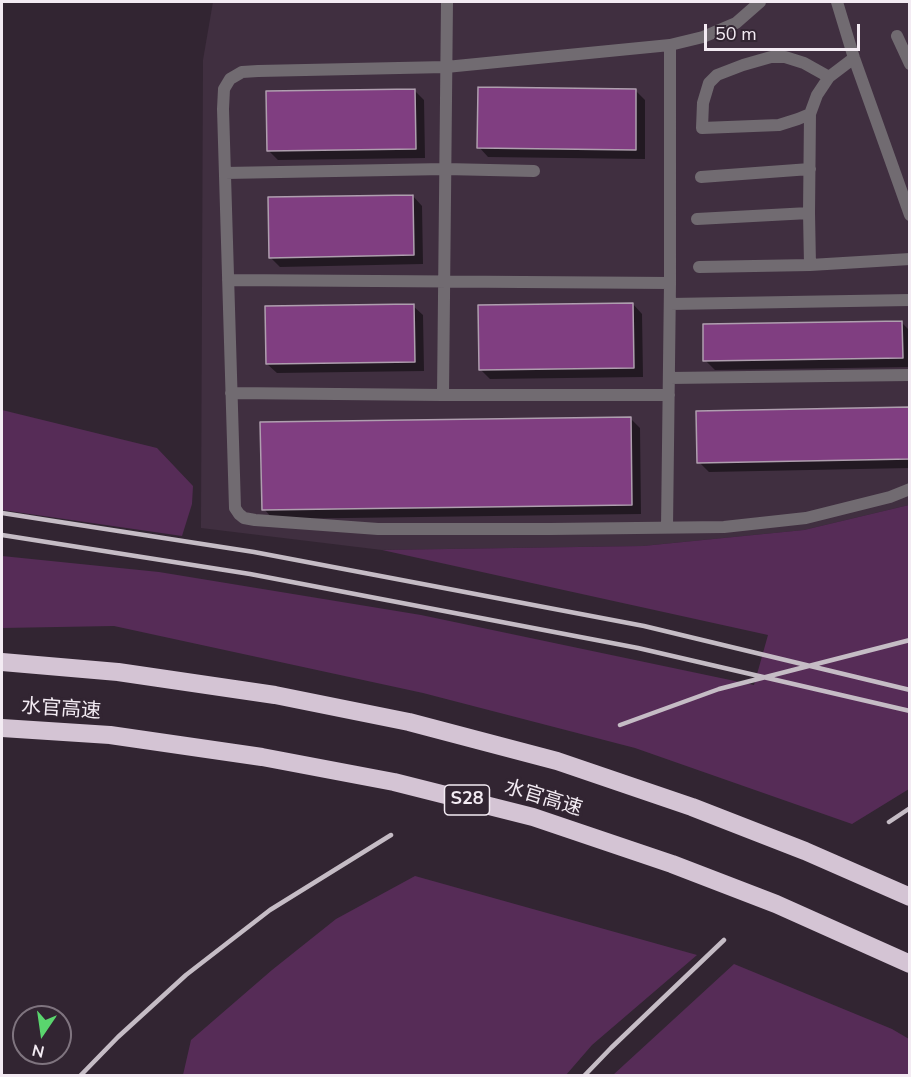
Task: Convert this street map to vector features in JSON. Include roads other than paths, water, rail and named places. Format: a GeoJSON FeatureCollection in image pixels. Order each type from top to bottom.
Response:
{"type":"FeatureCollection","features":[{"type":"Feature","properties":{"kind":"highway","name":"水官高速"},"geometry":{"type":"LineString","coordinates":[[2,662],[118,672],[253,692],[409,722],[557,761],[692,807],[805,851],[909,897]]}},
{"type":"Feature","properties":{"kind":"highway","name":"水官高速"},"geometry":{"type":"LineString","coordinates":[[2,728],[110,735],[262,758],[394,782],[533,817],[672,864],[766,900],[909,964]]}},
{"type":"Feature","properties":{"kind":"lane"},"geometry":{"type":"LineString","coordinates":[[443,395],[447,2]]}},
{"type":"Feature","properties":{"kind":"lane"},"geometry":{"type":"LineString","coordinates":[[760,2],[736,23],[703,37],[670,45],[446,67],[242,72],[230,79],[224,89],[223,109],[236,508],[244,518],[255,520],[378,529],[724,526],[807,518],[890,497],[909,489]]}},
{"type":"Feature","properties":{"kind":"lane"},"geometry":{"type":"LineString","coordinates":[[837,2],[854,58],[909,215]]}},
{"type":"Feature","properties":{"kind":"lane"},"geometry":{"type":"LineString","coordinates":[[897,36],[909,64]]}},
{"type":"Feature","properties":{"kind":"lane"},"geometry":{"type":"LineString","coordinates":[[667,527],[670,45]]}},
{"type":"Feature","properties":{"kind":"lane"},"geometry":{"type":"LineString","coordinates":[[810,114],[779,125],[702,128],[703,103],[709,82],[717,75],[771,57],[785,57],[804,63],[829,77]]}},
{"type":"Feature","properties":{"kind":"lane"},"geometry":{"type":"LineString","coordinates":[[810,265],[810,114],[817,95],[829,77],[854,58]]}},
{"type":"Feature","properties":{"kind":"lane"},"geometry":{"type":"LineString","coordinates":[[701,177],[810,169]]}},
{"type":"Feature","properties":{"kind":"lane"},"geometry":{"type":"LineString","coordinates":[[225,173],[534,171]]}},
{"type":"Feature","properties":{"kind":"lane"},"geometry":{"type":"LineString","coordinates":[[697,219],[809,213]]}},
{"type":"Feature","properties":{"kind":"lane"},"geometry":{"type":"LineString","coordinates":[[699,267],[810,265],[909,259]]}},
{"type":"Feature","properties":{"kind":"lane"},"geometry":{"type":"LineString","coordinates":[[228,280],[670,283]]}},
{"type":"Feature","properties":{"kind":"lane"},"geometry":{"type":"LineString","coordinates":[[670,304],[909,300]]}},
{"type":"Feature","properties":{"kind":"lane"},"geometry":{"type":"LineString","coordinates":[[669,378],[909,375]]}},
{"type":"Feature","properties":{"kind":"lane"},"geometry":{"type":"LineString","coordinates":[[231,393],[669,395]]}},
{"type":"Feature","properties":{"kind":"railway"},"geometry":{"type":"LineString","coordinates":[[2,513],[254,552],[644,626],[910,690]]}},
{"type":"Feature","properties":{"kind":"railway"},"geometry":{"type":"LineString","coordinates":[[2,535],[250,574],[638,648],[910,711]]}},
{"type":"Feature","properties":{"kind":"railway"},"geometry":{"type":"LineString","coordinates":[[620,725],[719,689],[910,640]]}},
{"type":"Feature","properties":{"kind":"railway"},"geometry":{"type":"LineString","coordinates":[[889,822],[910,808]]}},
{"type":"Feature","properties":{"kind":"railway"},"geometry":{"type":"LineString","coordinates":[[80,1076],[118,1037],[186,975],[270,910],[391,835]]}},
{"type":"Feature","properties":{"kind":"railway"},"geometry":{"type":"LineString","coordinates":[[584,1076],[724,940]]}}]}
